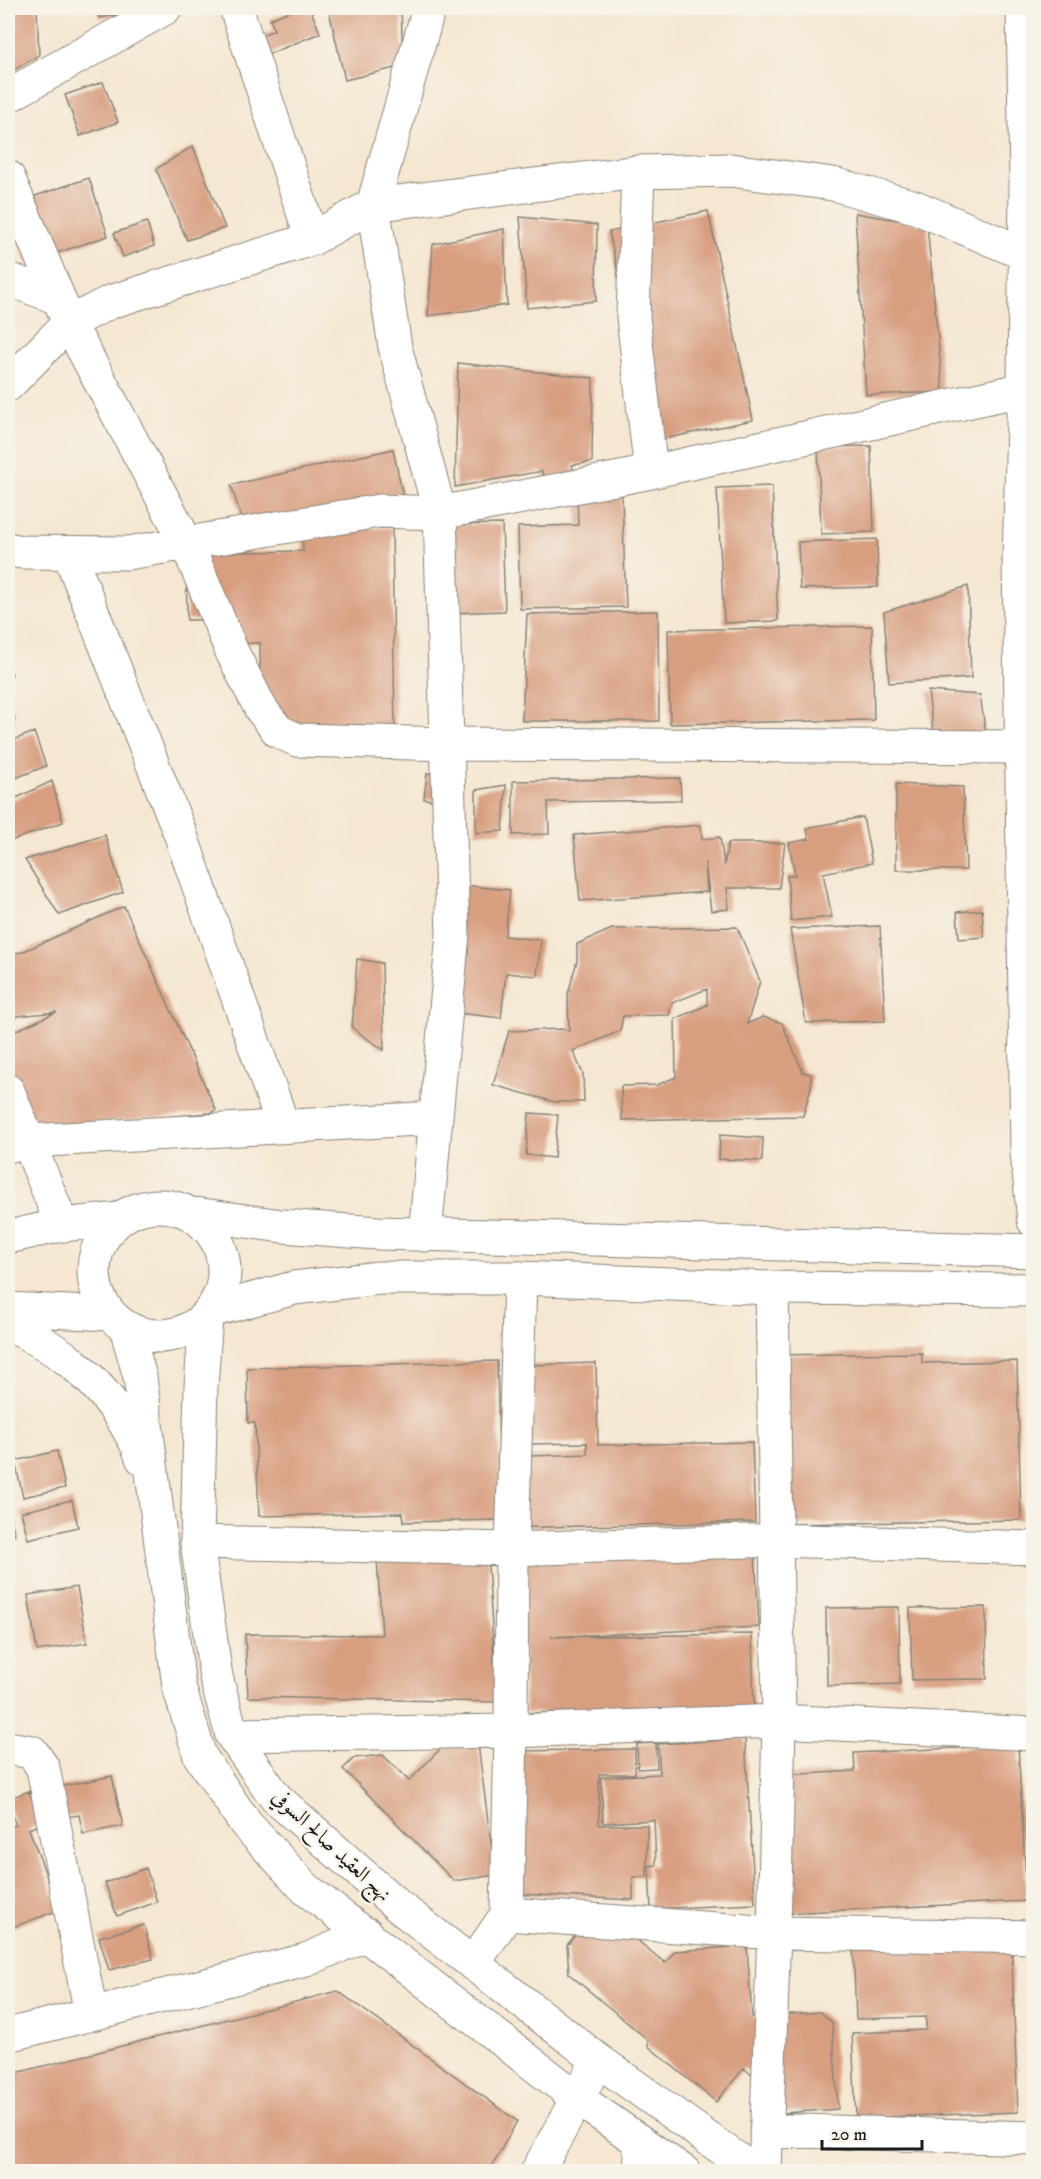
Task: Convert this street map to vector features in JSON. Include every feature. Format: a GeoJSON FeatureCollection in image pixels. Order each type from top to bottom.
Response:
{"type":"FeatureCollection","features":[{"type":"Feature","properties":{"kind":"street"},"geometry":{"type":"LineString","coordinates":[[8,96],[165,8]]}},
{"type":"Feature","properties":{"kind":"street"},"geometry":{"type":"LineString","coordinates":[[236,8],[312,239]]}},
{"type":"Feature","properties":{"kind":"street"},"geometry":{"type":"LineString","coordinates":[[425,1235],[453,934],[440,513],[395,347],[374,205],[429,8]]}},
{"type":"Feature","properties":{"kind":"street"},"geometry":{"type":"LineString","coordinates":[[1023,8],[1025,254],[1029,388],[1019,560],[1028,747],[1027,1152],[1034,1221]]}},
{"type":"Feature","properties":{"kind":"street"},"geometry":{"type":"LineString","coordinates":[[8,279],[63,311],[110,302],[312,239],[374,205],[638,172],[731,170],[833,184],[915,207],[1025,254]]}},
{"type":"Feature","properties":{"kind":"street"},"geometry":{"type":"LineString","coordinates":[[638,172],[633,317],[651,472]]}},
{"type":"Feature","properties":{"kind":"street"},"geometry":{"type":"LineString","coordinates":[[8,177],[63,311],[187,544],[232,652],[261,710],[278,731],[297,740],[448,744],[1028,747]]}},
{"type":"Feature","properties":{"kind":"street"},"geometry":{"type":"LineString","coordinates":[[8,385],[63,311]]}},
{"type":"Feature","properties":{"kind":"street"},"geometry":{"type":"LineString","coordinates":[[8,549],[21,552],[128,553],[379,511],[440,513],[651,472],[1029,388]]}},
{"type":"Feature","properties":{"kind":"street"},"geometry":{"type":"LineString","coordinates":[[69,553],[180,833],[283,1126]]}},
{"type":"Feature","properties":{"kind":"street"},"geometry":{"type":"LineString","coordinates":[[8,1091],[18,1143],[62,1225]]}},
{"type":"Feature","properties":{"kind":"street"},"geometry":{"type":"LineString","coordinates":[[18,1143],[435,1118]]}},
{"type":"Feature","properties":{"kind":"street"},"geometry":{"type":"LineString","coordinates":[[118,1320],[99,1296],[94,1275],[96,1254],[104,1235],[119,1219],[135,1210],[152,1206],[171,1207],[188,1213],[282,1226],[425,1235],[1034,1251]]}},
{"type":"Feature","properties":{"kind":"street"},"geometry":{"type":"LineString","coordinates":[[8,1309],[118,1320],[146,1335],[168,1335],[188,1329],[208,1313],[221,1290],[224,1268],[219,1245],[206,1226],[188,1213]]}},
{"type":"Feature","properties":{"kind":"street"},"geometry":{"type":"LineString","coordinates":[[8,1237],[62,1225],[119,1219]]}},
{"type":"Feature","properties":{"kind":"street"},"geometry":{"type":"LineString","coordinates":[[208,1313],[294,1288],[379,1278],[520,1278],[772,1288],[1034,1290]]}},
{"type":"Feature","properties":{"kind":"street"},"geometry":{"type":"LineString","coordinates":[[473,1964],[507,1914],[512,1549],[520,1278]]}},
{"type":"Feature","properties":{"kind":"street"},"geometry":{"type":"LineString","coordinates":[[765,2172],[779,1721],[772,1288]]}},
{"type":"Feature","properties":{"kind":"street","name":"نهج العقيد صالح السوفي"},"geometry":{"type":"LineString","coordinates":[[208,1313],[197,1542],[216,1677],[232,1735],[276,1798],[398,1906],[598,2060],[755,2172]]}},
{"type":"Feature","properties":{"kind":"street","name":"نهج العقيد صالح السوفي"},"geometry":{"type":"LineString","coordinates":[[118,1320],[140,1377],[150,1444],[154,1497],[165,1559],[179,1687],[200,1756],[253,1833],[306,1889],[577,2098],[684,2172]]}},
{"type":"Feature","properties":{"kind":"street"},"geometry":{"type":"LineString","coordinates":[[8,1324],[37,1338],[79,1366],[114,1404],[139,1449],[154,1497]]}},
{"type":"Feature","properties":{"kind":"street"},"geometry":{"type":"LineString","coordinates":[[197,1542],[512,1549],[775,1540],[1034,1548]]}},
{"type":"Feature","properties":{"kind":"street"},"geometry":{"type":"LineString","coordinates":[[232,1735],[511,1731],[779,1721],[1034,1734]]}},
{"type":"Feature","properties":{"kind":"street"},"geometry":{"type":"LineString","coordinates":[[8,1748],[32,1752],[43,1768],[91,2014]]}},
{"type":"Feature","properties":{"kind":"street"},"geometry":{"type":"LineString","coordinates":[[507,1914],[774,1933],[1034,1937]]}},
{"type":"Feature","properties":{"kind":"street"},"geometry":{"type":"LineString","coordinates":[[8,2034],[306,1960],[367,1934]]}},
{"type":"Feature","properties":{"kind":"street"},"geometry":{"type":"LineString","coordinates":[[537,2172],[598,2060]]}},
{"type":"Feature","properties":{"kind":"street"},"geometry":{"type":"LineString","coordinates":[[766,2130],[1034,2138]]}},
{"type":"Feature","properties":{"kind":"street"},"geometry":{"type":"LineString","coordinates":[[638,2140],[641,2155],[640,2172]]}},
{"type":"Feature","properties":{"kind":"building"},"geometry":{"type":"Polygon","coordinates":[[[8,8],[37,8],[39,55],[8,74],[8,8]]]}},
{"type":"Feature","properties":{"kind":"building"},"geometry":{"type":"Polygon","coordinates":[[[97,8],[149,8],[149,10],[99,18],[97,8]]]}},
{"type":"Feature","properties":{"kind":"building"},"geometry":{"type":"Polygon","coordinates":[[[297,8],[310,8],[320,33],[252,61],[244,42],[274,30],[270,19],[297,8]]]}},
{"type":"Feature","properties":{"kind":"building"},"geometry":{"type":"Polygon","coordinates":[[[340,8],[401,8],[403,66],[345,80],[329,11],[340,8]]]}},
{"type":"Feature","properties":{"kind":"building"},"geometry":{"type":"Polygon","coordinates":[[[103,82],[118,122],[80,136],[65,95],[103,82]]]}},
{"type":"Feature","properties":{"kind":"building"},"geometry":{"type":"Polygon","coordinates":[[[193,146],[225,228],[187,240],[156,169],[193,146]]]}},
{"type":"Feature","properties":{"kind":"building"},"geometry":{"type":"Polygon","coordinates":[[[89,178],[108,236],[27,263],[8,205],[89,178]]]}},
{"type":"Feature","properties":{"kind":"building"},"geometry":{"type":"Polygon","coordinates":[[[708,211],[753,420],[654,441],[609,232],[708,211]]]}},
{"type":"Feature","properties":{"kind":"building"},"geometry":{"type":"Polygon","coordinates":[[[855,213],[927,225],[943,392],[866,395],[855,213]]]}},
{"type":"Feature","properties":{"kind":"building"},"geometry":{"type":"Polygon","coordinates":[[[520,217],[597,225],[596,301],[527,308],[520,217]]]}},
{"type":"Feature","properties":{"kind":"building"},"geometry":{"type":"Polygon","coordinates":[[[147,222],[154,246],[123,257],[114,233],[147,222]]]}},
{"type":"Feature","properties":{"kind":"building"},"geometry":{"type":"Polygon","coordinates":[[[504,229],[507,305],[428,316],[433,244],[504,229]]]}},
{"type":"Feature","properties":{"kind":"building"},"geometry":{"type":"Polygon","coordinates":[[[458,363],[593,378],[592,462],[572,465],[577,485],[547,492],[542,471],[455,487],[458,363]]]}},
{"type":"Feature","properties":{"kind":"building"},"geometry":{"type":"Polygon","coordinates":[[[871,446],[874,532],[821,534],[818,447],[871,446]]]}},
{"type":"Feature","properties":{"kind":"building"},"geometry":{"type":"Polygon","coordinates":[[[393,449],[404,501],[244,526],[231,485],[393,449]]]}},
{"type":"Feature","properties":{"kind":"building"},"geometry":{"type":"Polygon","coordinates":[[[772,486],[778,621],[724,623],[717,488],[772,486]]]}},
{"type":"Feature","properties":{"kind":"building"},"geometry":{"type":"Polygon","coordinates":[[[622,495],[626,607],[520,609],[518,527],[578,525],[577,496],[622,495]]]}},
{"type":"Feature","properties":{"kind":"building"},"geometry":{"type":"Polygon","coordinates":[[[502,524],[505,611],[449,613],[446,525],[502,524]]]}},
{"type":"Feature","properties":{"kind":"building"},"geometry":{"type":"Polygon","coordinates":[[[392,528],[395,735],[261,736],[260,643],[218,644],[217,620],[187,620],[186,553],[303,551],[302,529],[392,528]]]}},
{"type":"Feature","properties":{"kind":"building"},"geometry":{"type":"Polygon","coordinates":[[[877,539],[878,587],[800,589],[798,542],[877,539]]]}},
{"type":"Feature","properties":{"kind":"building"},"geometry":{"type":"Polygon","coordinates":[[[968,586],[971,678],[889,683],[884,612],[968,586]]]}},
{"type":"Feature","properties":{"kind":"building"},"geometry":{"type":"Polygon","coordinates":[[[658,611],[659,721],[522,721],[527,614],[658,611]]]}},
{"type":"Feature","properties":{"kind":"building"},"geometry":{"type":"Polygon","coordinates":[[[872,626],[874,720],[670,724],[668,630],[872,626]]]}},
{"type":"Feature","properties":{"kind":"building"},"geometry":{"type":"Polygon","coordinates":[[[8,663],[12,675],[8,677],[8,663]]]}},
{"type":"Feature","properties":{"kind":"building"},"geometry":{"type":"Polygon","coordinates":[[[928,691],[980,695],[986,735],[933,731],[928,691]]]}},
{"type":"Feature","properties":{"kind":"building"},"geometry":{"type":"Polygon","coordinates":[[[8,694],[15,720],[8,723],[8,694]]]}},
{"type":"Feature","properties":{"kind":"building"},"geometry":{"type":"Polygon","coordinates":[[[34,732],[46,766],[8,781],[8,742],[34,732]]]}},
{"type":"Feature","properties":{"kind":"building"},"geometry":{"type":"Polygon","coordinates":[[[427,773],[462,778],[458,803],[424,799],[427,773]]]}},
{"type":"Feature","properties":{"kind":"building"},"geometry":{"type":"Polygon","coordinates":[[[680,778],[681,800],[548,802],[549,834],[513,835],[513,781],[680,778]]]}},
{"type":"Feature","properties":{"kind":"building"},"geometry":{"type":"Polygon","coordinates":[[[52,781],[63,822],[8,842],[8,802],[52,781]]]}},
{"type":"Feature","properties":{"kind":"building"},"geometry":{"type":"Polygon","coordinates":[[[896,784],[963,787],[966,870],[896,870],[896,784]]]}},
{"type":"Feature","properties":{"kind":"building"},"geometry":{"type":"Polygon","coordinates":[[[506,785],[503,831],[476,833],[476,790],[506,785]]]}},
{"type":"Feature","properties":{"kind":"building"},"geometry":{"type":"Polygon","coordinates":[[[863,817],[872,863],[823,873],[832,917],[791,921],[787,876],[795,875],[789,843],[809,839],[807,828],[863,817]]]}},
{"type":"Feature","properties":{"kind":"building"},"geometry":{"type":"Polygon","coordinates":[[[701,825],[702,839],[720,837],[724,865],[728,843],[785,843],[779,888],[727,888],[729,909],[711,911],[705,862],[707,892],[580,901],[574,835],[701,825]]]}},
{"type":"Feature","properties":{"kind":"building"},"geometry":{"type":"Polygon","coordinates":[[[105,835],[123,892],[59,915],[25,860],[105,835]]]}},
{"type":"Feature","properties":{"kind":"building"},"geometry":{"type":"Polygon","coordinates":[[[462,885],[510,890],[505,936],[541,940],[537,976],[506,973],[501,1018],[449,1012],[462,885]]]}},
{"type":"Feature","properties":{"kind":"building"},"geometry":{"type":"Polygon","coordinates":[[[124,906],[216,1110],[210,1113],[24,1129],[8,1092],[8,1034],[57,1012],[18,1016],[9,1020],[8,954],[22,952],[124,906]]]}},
{"type":"Feature","properties":{"kind":"building"},"geometry":{"type":"Polygon","coordinates":[[[982,910],[984,937],[959,939],[957,912],[982,910]]]}},
{"type":"Feature","properties":{"kind":"building"},"geometry":{"type":"Polygon","coordinates":[[[880,926],[885,1021],[806,1023],[790,929],[880,926]]]}},
{"type":"Feature","properties":{"kind":"building"},"geometry":{"type":"Polygon","coordinates":[[[737,927],[760,981],[747,1024],[763,1017],[782,1023],[803,1072],[811,1074],[811,1087],[803,1116],[622,1120],[621,1086],[657,1085],[676,1077],[675,1019],[707,1005],[707,989],[672,1003],[669,1015],[623,1016],[620,1031],[573,1051],[583,1074],[584,1102],[555,1102],[493,1085],[509,1031],[563,1029],[569,1031],[568,994],[577,961],[577,944],[612,929],[737,927]]]}},
{"type":"Feature","properties":{"kind":"building"},"geometry":{"type":"Polygon","coordinates":[[[357,959],[382,963],[384,1050],[352,1028],[357,959]]]}},
{"type":"Feature","properties":{"kind":"building"},"geometry":{"type":"Polygon","coordinates":[[[529,1113],[558,1115],[554,1158],[526,1155],[529,1113]]]}},
{"type":"Feature","properties":{"kind":"building"},"geometry":{"type":"Polygon","coordinates":[[[720,1135],[763,1138],[762,1161],[719,1159],[720,1135]]]}},
{"type":"Feature","properties":{"kind":"building"},"geometry":{"type":"Polygon","coordinates":[[[922,1353],[922,1363],[1017,1361],[1021,1520],[792,1524],[770,1355],[922,1353]]]}},
{"type":"Feature","properties":{"kind":"building"},"geometry":{"type":"Polygon","coordinates":[[[497,1361],[499,1457],[587,1454],[587,1443],[529,1444],[527,1365],[596,1363],[598,1445],[752,1442],[755,1522],[502,1528],[501,1520],[404,1522],[403,1513],[259,1516],[255,1423],[248,1423],[247,1368],[497,1361]]]}},
{"type":"Feature","properties":{"kind":"building"},"geometry":{"type":"Polygon","coordinates":[[[57,1451],[65,1488],[23,1497],[15,1461],[57,1451]]]}},
{"type":"Feature","properties":{"kind":"building"},"geometry":{"type":"Polygon","coordinates":[[[72,1500],[78,1527],[28,1539],[21,1512],[72,1500]]]}},
{"type":"Feature","properties":{"kind":"building"},"geometry":{"type":"Polygon","coordinates":[[[8,1511],[15,1534],[8,1536],[8,1511]]]}},
{"type":"Feature","properties":{"kind":"building"},"geometry":{"type":"Polygon","coordinates":[[[487,1551],[497,1702],[248,1697],[245,1634],[382,1635],[377,1558],[487,1551]]]}},
{"type":"Feature","properties":{"kind":"building"},"geometry":{"type":"Polygon","coordinates":[[[755,1551],[759,1627],[551,1637],[752,1634],[754,1709],[525,1713],[522,1561],[755,1551]]]}},
{"type":"Feature","properties":{"kind":"building"},"geometry":{"type":"Polygon","coordinates":[[[77,1587],[87,1643],[37,1651],[28,1595],[77,1587]]]}},
{"type":"Feature","properties":{"kind":"building"},"geometry":{"type":"Polygon","coordinates":[[[899,1607],[900,1684],[827,1686],[826,1608],[899,1607]]]}},
{"type":"Feature","properties":{"kind":"building"},"geometry":{"type":"Polygon","coordinates":[[[986,1607],[987,1679],[912,1680],[910,1608],[986,1607]]]}},
{"type":"Feature","properties":{"kind":"building"},"geometry":{"type":"Polygon","coordinates":[[[745,1739],[755,1904],[651,1909],[649,1866],[656,1865],[654,1820],[603,1823],[601,1777],[660,1774],[658,1744],[745,1739]]]}},
{"type":"Feature","properties":{"kind":"building"},"geometry":{"type":"Polygon","coordinates":[[[656,1743],[657,1768],[638,1769],[637,1744],[656,1743]]]}},
{"type":"Feature","properties":{"kind":"building"},"geometry":{"type":"Polygon","coordinates":[[[478,1744],[495,1875],[454,1881],[343,1769],[354,1758],[383,1755],[409,1781],[441,1748],[478,1744]]]}},
{"type":"Feature","properties":{"kind":"building"},"geometry":{"type":"Polygon","coordinates":[[[1018,1745],[1027,1901],[765,1914],[785,1775],[855,1771],[854,1753],[1018,1745]]]}},
{"type":"Feature","properties":{"kind":"building"},"geometry":{"type":"Polygon","coordinates":[[[635,1749],[635,1774],[599,1774],[599,1825],[647,1825],[647,1877],[633,1877],[633,1900],[518,1894],[521,1751],[635,1749]]]}},
{"type":"Feature","properties":{"kind":"building"},"geometry":{"type":"Polygon","coordinates":[[[112,1776],[123,1826],[83,1834],[79,1815],[65,1817],[59,1787],[112,1776]]]}},
{"type":"Feature","properties":{"kind":"building"},"geometry":{"type":"Polygon","coordinates":[[[29,1791],[41,1824],[29,1829],[59,1910],[8,1929],[8,1847],[11,1846],[8,1828],[16,1825],[8,1799],[29,1791]]]}},
{"type":"Feature","properties":{"kind":"building"},"geometry":{"type":"Polygon","coordinates":[[[146,1868],[157,1902],[117,1916],[105,1883],[146,1868]]]}},
{"type":"Feature","properties":{"kind":"building"},"geometry":{"type":"Polygon","coordinates":[[[144,1925],[153,1959],[109,1970],[99,1937],[144,1925]]]}},
{"type":"Feature","properties":{"kind":"building"},"geometry":{"type":"Polygon","coordinates":[[[625,1930],[665,1963],[675,1951],[747,1946],[752,2017],[820,2012],[832,2022],[838,2109],[757,2115],[754,2077],[744,2068],[716,2102],[648,2046],[648,2040],[569,1974],[567,1945],[577,1933],[625,1930]]]}},
{"type":"Feature","properties":{"kind":"building"},"geometry":{"type":"Polygon","coordinates":[[[1011,1937],[1018,2112],[856,2118],[852,2033],[926,2030],[926,2017],[856,2019],[853,1943],[1011,1937]]]}},
{"type":"Feature","properties":{"kind":"building"},"geometry":{"type":"Polygon","coordinates":[[[338,1991],[517,2121],[489,2172],[8,2172],[8,2075],[338,1991]]]}}]}
